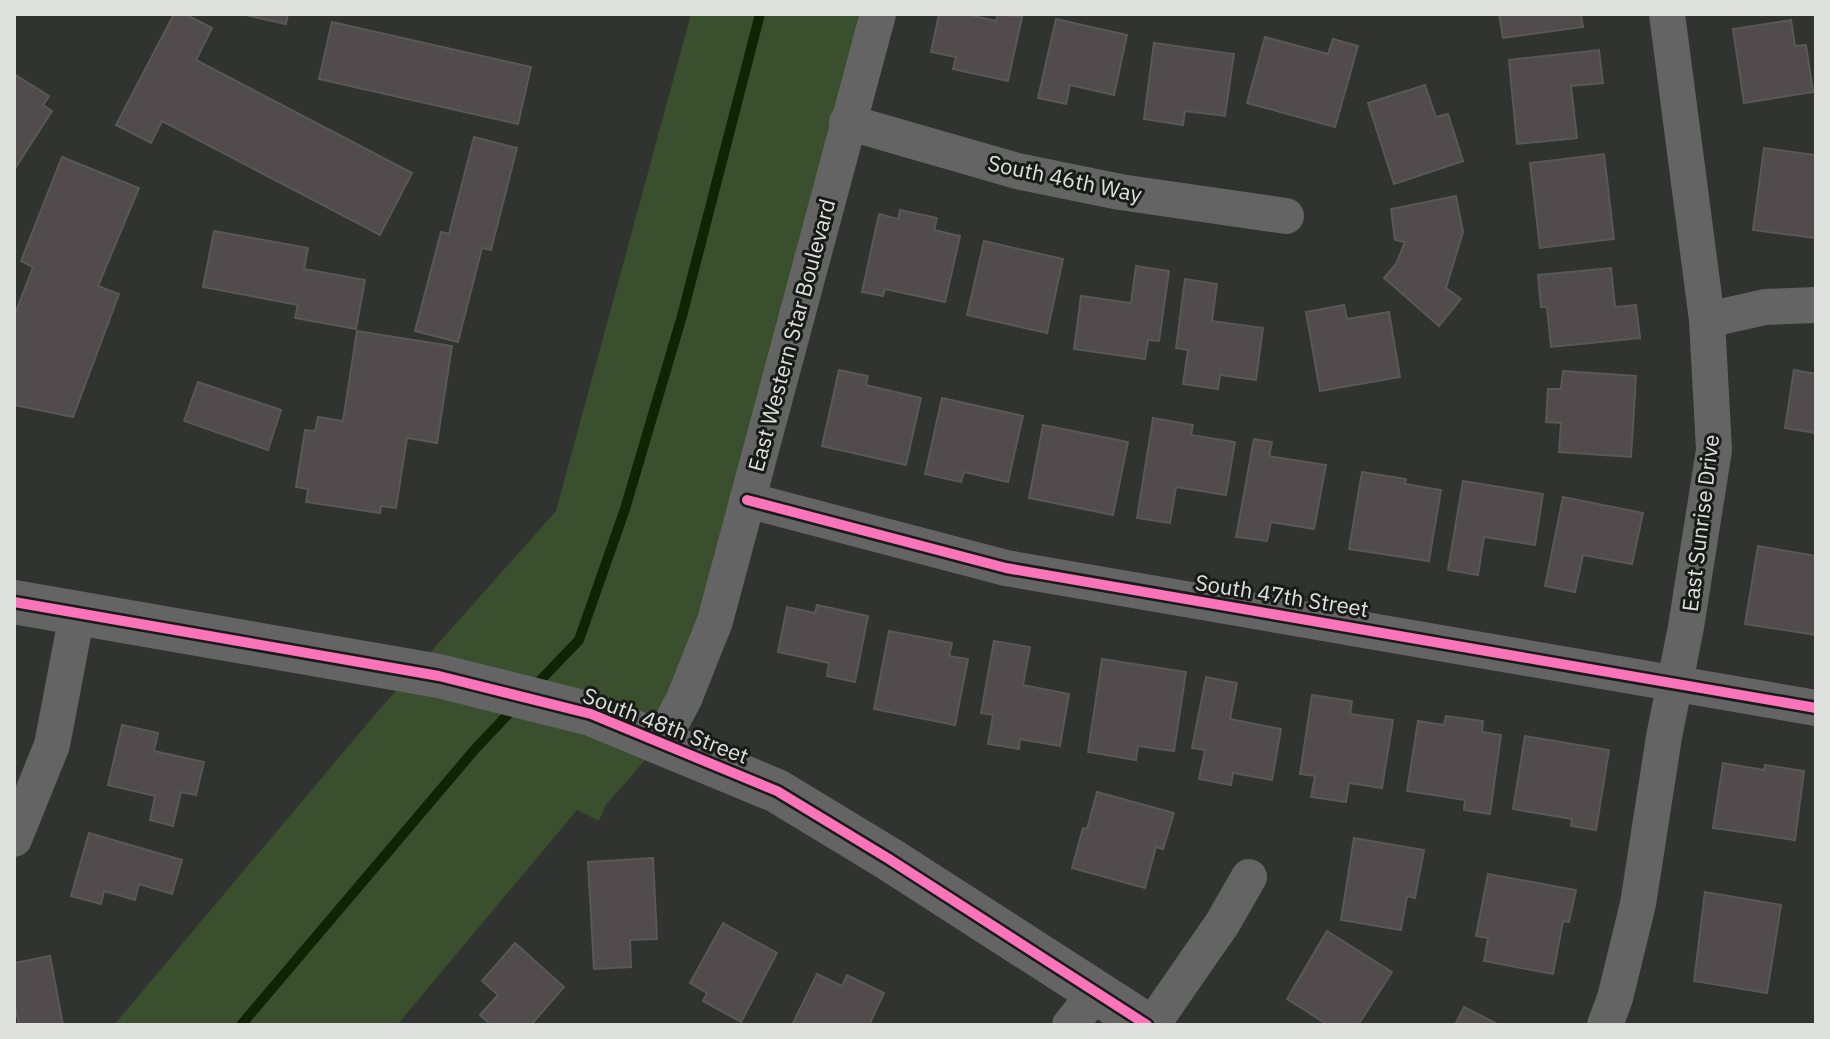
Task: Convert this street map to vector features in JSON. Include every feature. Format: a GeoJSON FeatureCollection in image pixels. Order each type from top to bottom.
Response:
{"type":"FeatureCollection","features":[{"type":"Feature","properties":{"kind":"main road","name":"South 48th Street"},"geometry":{"type":"LineString","coordinates":[[14,602],[485,685],[591,714],[777,791],[889,859],[1082,1009],[1150,1025]]}},
{"type":"Feature","properties":{"kind":"street","name":"East Western Star Boulevard"},"geometry":{"type":"LineString","coordinates":[[661,742],[684,699],[715,621],[878,14]]}},
{"type":"Feature","properties":{"kind":"street","name":"East Sunrise Drive"},"geometry":{"type":"LineString","coordinates":[[1605,1025],[1615,998],[1638,904],[1714,450],[1707,320],[1667,14]]}},
{"type":"Feature","properties":{"kind":"street","name":"South 46th Way"},"geometry":{"type":"LineString","coordinates":[[847,122],[1017,171],[1120,192],[1286,216]]}},
{"type":"Feature","properties":{"kind":"street"},"geometry":{"type":"LineString","coordinates":[[1707,320],[1765,307],[1816,305]]}},
{"type":"Feature","properties":{"kind":"street","name":"South 47th Street"},"geometry":{"type":"LineString","coordinates":[[747,500],[1006,568],[1816,708]]}},
{"type":"Feature","properties":{"kind":"street"},"geometry":{"type":"LineString","coordinates":[[14,839],[52,745],[77,614]]}},
{"type":"Feature","properties":{"kind":"street"},"geometry":{"type":"LineString","coordinates":[[1150,1025],[1222,924],[1249,877]]}},
{"type":"Feature","properties":{"kind":"green space"},"geometry":{"type":"Polygon","coordinates":[[[691,14],[878,14],[661,742],[605,806],[599,821],[577,810],[397,1025],[114,1025],[378,711],[556,511],[691,14]]]}},
{"type":"Feature","properties":{"kind":"building"},"geometry":{"type":"Polygon","coordinates":[[[174,14],[185,14],[212,28],[196,60],[412,173],[380,235],[162,121],[151,143],[116,125],[174,14]]]}},
{"type":"Feature","properties":{"kind":"building"},"geometry":{"type":"Polygon","coordinates":[[[241,14],[288,14],[286,24],[241,14]]]}},
{"type":"Feature","properties":{"kind":"building"},"geometry":{"type":"Polygon","coordinates":[[[939,14],[965,14],[996,21],[998,14],[1022,17],[1008,81],[953,69],[956,57],[931,52],[939,14]]]}},
{"type":"Feature","properties":{"kind":"building"},"geometry":{"type":"Polygon","coordinates":[[[1499,14],[1581,14],[1583,27],[1503,38],[1499,14]]]}},
{"type":"Feature","properties":{"kind":"building"},"geometry":{"type":"Polygon","coordinates":[[[1056,19],[1127,35],[1114,95],[1070,85],[1066,104],[1038,98],[1056,19]]]}},
{"type":"Feature","properties":{"kind":"building"},"geometry":{"type":"Polygon","coordinates":[[[1791,20],[1795,46],[1806,45],[1813,92],[1744,103],[1733,29],[1791,20]]]}},
{"type":"Feature","properties":{"kind":"building"},"geometry":{"type":"Polygon","coordinates":[[[332,22],[531,67],[518,124],[319,79],[332,22]]]}},
{"type":"Feature","properties":{"kind":"building"},"geometry":{"type":"Polygon","coordinates":[[[1265,37],[1328,54],[1333,39],[1358,46],[1335,127],[1247,103],[1265,37]]]}},
{"type":"Feature","properties":{"kind":"building"},"geometry":{"type":"Polygon","coordinates":[[[1154,43],[1234,54],[1225,116],[1185,111],[1183,125],[1144,119],[1154,43]]]}},
{"type":"Feature","properties":{"kind":"building"},"geometry":{"type":"Polygon","coordinates":[[[1599,50],[1603,83],[1571,86],[1577,138],[1517,144],[1509,60],[1599,50]]]}},
{"type":"Feature","properties":{"kind":"building"},"geometry":{"type":"Polygon","coordinates":[[[14,74],[49,96],[43,105],[52,111],[14,170],[14,74]]]}},
{"type":"Feature","properties":{"kind":"building"},"geometry":{"type":"Polygon","coordinates":[[[1425,85],[1436,117],[1448,114],[1463,161],[1394,184],[1368,103],[1425,85]]]}},
{"type":"Feature","properties":{"kind":"building"},"geometry":{"type":"Polygon","coordinates":[[[474,137],[517,148],[491,250],[482,248],[458,342],[415,331],[441,232],[449,234],[474,137]]]}},
{"type":"Feature","properties":{"kind":"building"},"geometry":{"type":"Polygon","coordinates":[[[1764,148],[1816,155],[1816,238],[1753,230],[1764,148]]]}},
{"type":"Feature","properties":{"kind":"building"},"geometry":{"type":"Polygon","coordinates":[[[1604,154],[1614,239],[1540,248],[1530,163],[1604,154]]]}},
{"type":"Feature","properties":{"kind":"building"},"geometry":{"type":"Polygon","coordinates":[[[62,157],[139,188],[98,286],[119,294],[73,417],[14,405],[14,317],[33,267],[21,261],[62,157]]]}},
{"type":"Feature","properties":{"kind":"building"},"geometry":{"type":"Polygon","coordinates":[[[1456,196],[1463,232],[1446,288],[1461,299],[1439,326],[1384,278],[1396,264],[1405,242],[1395,240],[1391,209],[1456,196]]]}},
{"type":"Feature","properties":{"kind":"building"},"geometry":{"type":"Polygon","coordinates":[[[900,210],[937,218],[934,230],[960,236],[945,302],[885,289],[883,296],[862,292],[879,214],[898,219],[900,210]]]}},
{"type":"Feature","properties":{"kind":"building"},"geometry":{"type":"Polygon","coordinates":[[[214,231],[308,248],[304,269],[365,280],[356,329],[295,318],[298,305],[203,287],[214,231]]]}},
{"type":"Feature","properties":{"kind":"building"},"geometry":{"type":"Polygon","coordinates":[[[984,241],[1063,259],[1047,333],[967,315],[984,241]]]}},
{"type":"Feature","properties":{"kind":"building"},"geometry":{"type":"Polygon","coordinates":[[[1136,266],[1169,271],[1159,341],[1148,340],[1145,359],[1074,349],[1081,296],[1131,303],[1136,266]]]}},
{"type":"Feature","properties":{"kind":"building"},"geometry":{"type":"Polygon","coordinates":[[[1611,268],[1615,307],[1636,305],[1640,338],[1551,347],[1547,307],[1541,307],[1538,275],[1611,268]]]}},
{"type":"Feature","properties":{"kind":"building"},"geometry":{"type":"Polygon","coordinates":[[[1185,279],[1217,284],[1212,321],[1263,328],[1256,380],[1220,375],[1218,389],[1183,384],[1188,350],[1176,348],[1185,279]]]}},
{"type":"Feature","properties":{"kind":"building"},"geometry":{"type":"Polygon","coordinates":[[[1344,305],[1347,319],[1389,312],[1400,377],[1320,391],[1306,312],[1344,305]]]}},
{"type":"Feature","properties":{"kind":"building"},"geometry":{"type":"Polygon","coordinates":[[[357,331],[452,346],[437,443],[407,438],[396,508],[381,506],[380,513],[306,502],[308,489],[296,487],[305,430],[315,431],[318,417],[343,421],[357,331]]]}},
{"type":"Feature","properties":{"kind":"building"},"geometry":{"type":"Polygon","coordinates":[[[839,370],[868,376],[866,385],[921,398],[906,465],[822,446],[839,370]]]}},
{"type":"Feature","properties":{"kind":"building"},"geometry":{"type":"Polygon","coordinates":[[[1794,370],[1816,374],[1816,433],[1785,428],[1794,370]]]}},
{"type":"Feature","properties":{"kind":"building"},"geometry":{"type":"Polygon","coordinates":[[[1563,371],[1636,376],[1631,457],[1559,452],[1561,423],[1546,422],[1548,389],[1561,389],[1563,371]]]}},
{"type":"Feature","properties":{"kind":"building"},"geometry":{"type":"Polygon","coordinates":[[[198,382],[281,410],[268,450],[184,421],[198,382]]]}},
{"type":"Feature","properties":{"kind":"building"},"geometry":{"type":"Polygon","coordinates":[[[942,398],[1023,416],[1008,482],[964,472],[961,482],[925,474],[942,398]]]}},
{"type":"Feature","properties":{"kind":"building"},"geometry":{"type":"Polygon","coordinates":[[[1153,418],[1193,425],[1191,435],[1235,442],[1226,495],[1176,487],[1170,523],[1137,518],[1153,418]]]}},
{"type":"Feature","properties":{"kind":"building"},"geometry":{"type":"Polygon","coordinates":[[[1043,425],[1128,442],[1113,515],[1029,498],[1043,425]]]}},
{"type":"Feature","properties":{"kind":"building"},"geometry":{"type":"Polygon","coordinates":[[[1254,439],[1272,442],[1269,456],[1326,465],[1314,529],[1271,522],[1267,541],[1236,537],[1254,439]]]}},
{"type":"Feature","properties":{"kind":"building"},"geometry":{"type":"Polygon","coordinates":[[[1362,472],[1406,479],[1405,484],[1441,490],[1429,561],[1349,549],[1362,472]]]}},
{"type":"Feature","properties":{"kind":"building"},"geometry":{"type":"Polygon","coordinates":[[[1463,481],[1543,494],[1535,545],[1484,537],[1478,575],[1448,570],[1463,481]]]}},
{"type":"Feature","properties":{"kind":"building"},"geometry":{"type":"Polygon","coordinates":[[[1563,497],[1643,513],[1632,564],[1583,555],[1575,592],[1545,586],[1563,497]]]}},
{"type":"Feature","properties":{"kind":"building"},"geometry":{"type":"Polygon","coordinates":[[[1758,546],[1816,556],[1816,635],[1745,624],[1758,546]]]}},
{"type":"Feature","properties":{"kind":"building"},"geometry":{"type":"Polygon","coordinates":[[[817,605],[868,616],[855,682],[827,676],[829,663],[778,652],[787,607],[815,613],[817,605]]]}},
{"type":"Feature","properties":{"kind":"building"},"geometry":{"type":"Polygon","coordinates":[[[889,631],[952,643],[949,656],[968,659],[955,725],[874,709],[889,631]]]}},
{"type":"Feature","properties":{"kind":"building"},"geometry":{"type":"Polygon","coordinates":[[[994,641],[1030,647],[1023,685],[1069,694],[1060,746],[1020,739],[1019,749],[988,744],[993,715],[981,713],[994,641]]]}},
{"type":"Feature","properties":{"kind":"building"},"geometry":{"type":"Polygon","coordinates":[[[1102,659],[1186,672],[1174,751],[1138,746],[1136,760],[1088,752],[1102,659]]]}},
{"type":"Feature","properties":{"kind":"building"},"geometry":{"type":"Polygon","coordinates":[[[1206,677],[1237,683],[1230,719],[1281,729],[1272,780],[1233,773],[1231,785],[1199,779],[1205,750],[1192,748],[1206,677]]]}},
{"type":"Feature","properties":{"kind":"building"},"geometry":{"type":"Polygon","coordinates":[[[1312,695],[1352,701],[1350,714],[1393,720],[1382,788],[1349,783],[1346,802],[1311,797],[1315,776],[1300,774],[1312,695]]]}},
{"type":"Feature","properties":{"kind":"building"},"geometry":{"type":"Polygon","coordinates":[[[1446,716],[1483,721],[1482,732],[1501,735],[1490,814],[1464,810],[1465,800],[1407,791],[1418,721],[1444,725],[1446,716]]]}},
{"type":"Feature","properties":{"kind":"building"},"geometry":{"type":"Polygon","coordinates":[[[122,725],[158,733],[154,751],[204,762],[196,795],[181,792],[173,826],[150,820],[155,796],[108,785],[122,725]]]}},
{"type":"Feature","properties":{"kind":"building"},"geometry":{"type":"Polygon","coordinates":[[[1525,736],[1609,750],[1596,830],[1571,826],[1572,819],[1513,809],[1525,736]]]}},
{"type":"Feature","properties":{"kind":"building"},"geometry":{"type":"Polygon","coordinates":[[[1723,763],[1764,770],[1765,765],[1804,771],[1795,840],[1713,828],[1723,763]]]}},
{"type":"Feature","properties":{"kind":"building"},"geometry":{"type":"Polygon","coordinates":[[[1097,792],[1174,813],[1163,849],[1156,847],[1145,888],[1072,868],[1097,792]]]}},
{"type":"Feature","properties":{"kind":"building"},"geometry":{"type":"Polygon","coordinates":[[[89,833],[182,860],[172,894],[139,884],[135,900],[104,891],[101,904],[71,896],[89,833]]]}},
{"type":"Feature","properties":{"kind":"building"},"geometry":{"type":"Polygon","coordinates":[[[1354,838],[1424,850],[1415,898],[1407,896],[1401,930],[1341,920],[1354,838]]]}},
{"type":"Feature","properties":{"kind":"building"},"geometry":{"type":"Polygon","coordinates":[[[653,858],[657,939],[630,940],[631,967],[594,969],[588,862],[653,858]]]}},
{"type":"Feature","properties":{"kind":"building"},"geometry":{"type":"Polygon","coordinates":[[[1488,874],[1576,890],[1569,922],[1563,921],[1553,974],[1484,961],[1488,938],[1476,936],[1488,874]]]}},
{"type":"Feature","properties":{"kind":"building"},"geometry":{"type":"Polygon","coordinates":[[[1705,892],[1781,905],[1767,993],[1694,981],[1705,892]]]}},
{"type":"Feature","properties":{"kind":"building"},"geometry":{"type":"Polygon","coordinates":[[[723,923],[777,953],[741,1022],[703,1001],[707,993],[690,983],[723,923]]]}},
{"type":"Feature","properties":{"kind":"building"},"geometry":{"type":"Polygon","coordinates":[[[1327,931],[1392,972],[1358,1025],[1328,1025],[1287,999],[1327,931]]]}},
{"type":"Feature","properties":{"kind":"building"},"geometry":{"type":"Polygon","coordinates":[[[515,943],[564,987],[531,1025],[491,1025],[480,1015],[498,995],[482,981],[515,943]]]}},
{"type":"Feature","properties":{"kind":"building"},"geometry":{"type":"Polygon","coordinates":[[[50,956],[63,1025],[19,1025],[14,1001],[14,963],[50,956]]]}},
{"type":"Feature","properties":{"kind":"building"},"geometry":{"type":"Polygon","coordinates":[[[817,974],[842,986],[847,975],[884,993],[869,1025],[792,1025],[817,974]]]}},
{"type":"Feature","properties":{"kind":"building"},"geometry":{"type":"Polygon","coordinates":[[[1464,1007],[1499,1025],[1455,1025],[1464,1007]]]}},
{"type":"Feature","properties":{"kind":"waterway"},"geometry":{"type":"LineString","coordinates":[[533,688],[579,640],[625,509],[682,316],[760,14]]}},
{"type":"Feature","properties":{"kind":"waterway"},"geometry":{"type":"LineString","coordinates":[[241,1025],[476,748],[514,708]]}},
{"type":"Feature","properties":{"kind":"cycle path"},"geometry":{"type":"LineString","coordinates":[[747,500],[1006,568],[1816,708]]}},
{"type":"Feature","properties":{"kind":"cycle path"},"geometry":{"type":"LineString","coordinates":[[14,602],[439,676],[591,714],[777,791],[1147,1025]]}}]}
